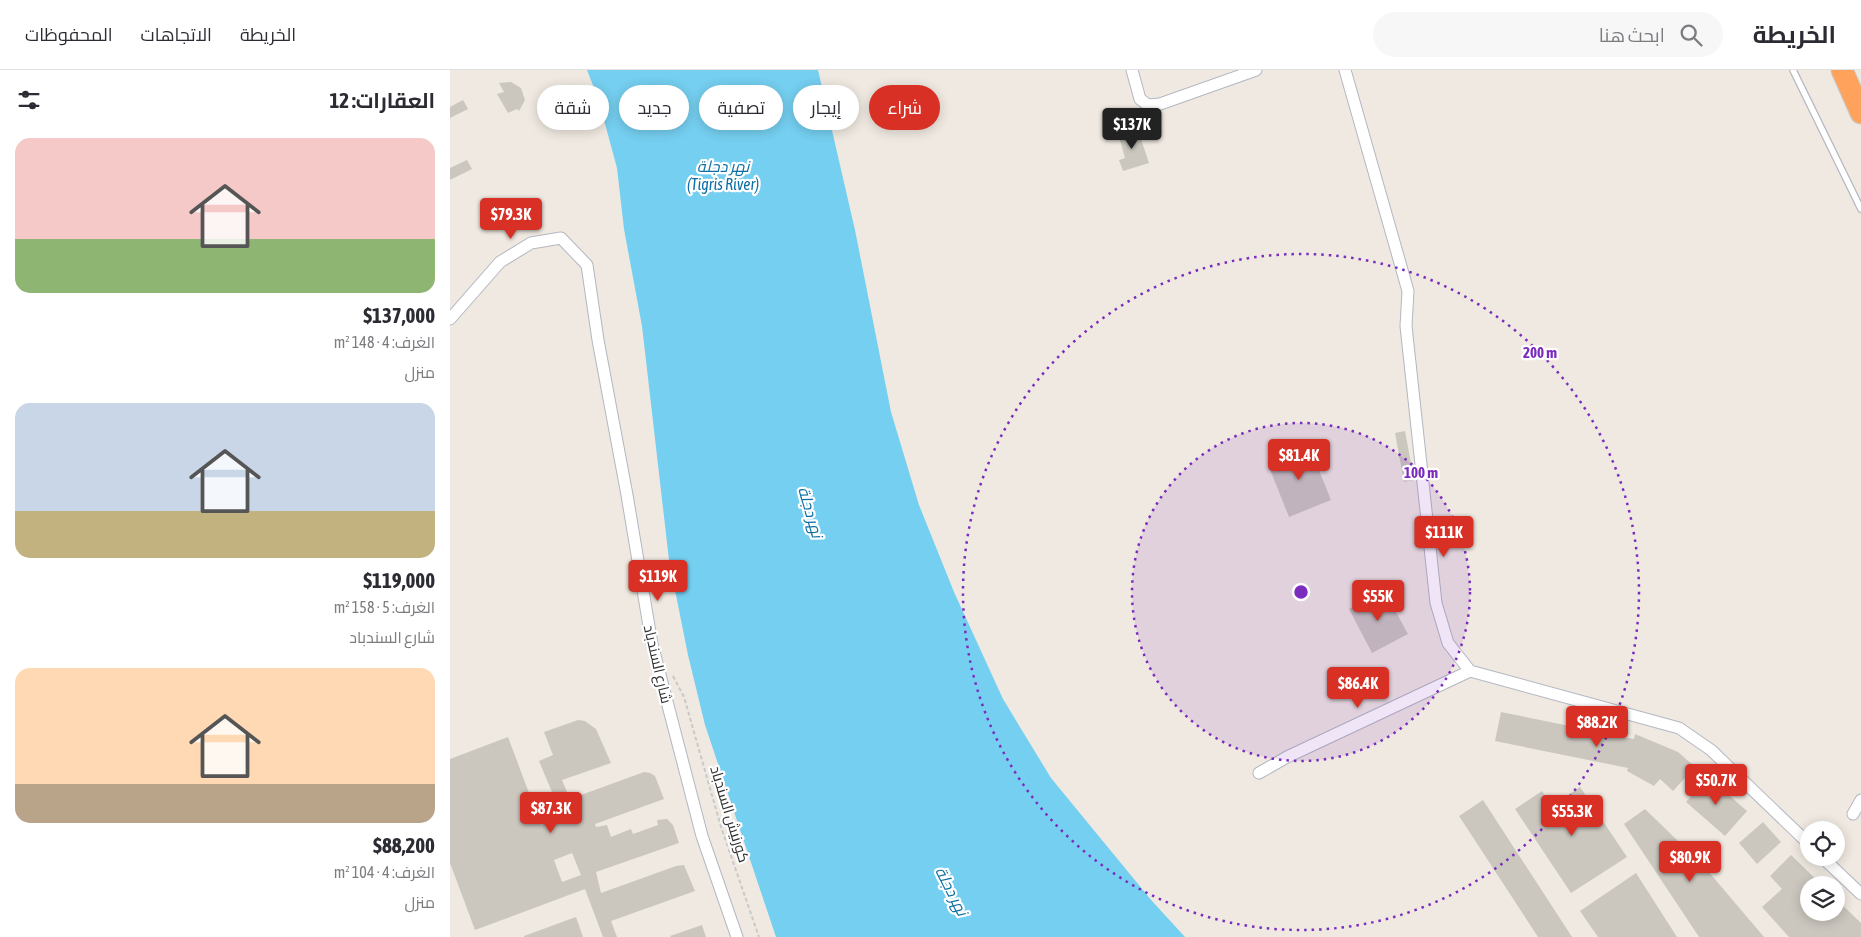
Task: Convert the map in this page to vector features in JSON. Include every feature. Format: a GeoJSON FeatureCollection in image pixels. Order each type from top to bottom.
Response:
{"type":"FeatureCollection","features":[{"type":"Feature","properties":{"kind":"highway"},"geometry":{"type":"LineString","coordinates":[[1842,70],[1861,113]]}},
{"type":"Feature","properties":{"kind":"street"},"geometry":{"type":"LineString","coordinates":[[1132,70],[1140,99],[1148,105],[1160,104],[1256,70]]}},
{"type":"Feature","properties":{"kind":"street"},"geometry":{"type":"LineString","coordinates":[[1345,70],[1408,291],[1406,326],[1436,603],[1448,642],[1470,671],[1679,728],[1711,750],[1800,835]]}},
{"type":"Feature","properties":{"kind":"street","name":"شارع السندباد"},"geometry":{"type":"LineString","coordinates":[[450,319],[500,262],[530,243],[561,238],[587,265],[598,340],[652,644],[702,836],[737,937]]}},
{"type":"Feature","properties":{"kind":"street"},"geometry":{"type":"LineString","coordinates":[[1259,773],[1287,757],[1470,671]]}},
{"type":"Feature","properties":{"kind":"street"},"geometry":{"type":"LineString","coordinates":[[1853,814],[1861,800]]}},
{"type":"Feature","properties":{"kind":"street"},"geometry":{"type":"LineString","coordinates":[[1831,866],[1861,894]]}},
{"type":"Feature","properties":{"kind":"lane"},"geometry":{"type":"LineString","coordinates":[[1793,70],[1861,209]]}},
{"type":"Feature","properties":{"kind":"path","name":"كورنيش السندباد"},"geometry":{"type":"LineString","coordinates":[[684,697],[721,827],[759,937]]}},
{"type":"Feature","properties":{"kind":"water"},"geometry":{"type":"Polygon","coordinates":[[[587,70],[818,70],[821,85],[793,85],[793,130],[832,130],[855,230],[891,412],[919,505],[954,592],[1003,699],[1051,778],[1152,901],[1185,937],[776,937],[705,725],[688,655],[669,560],[642,326],[624,229],[617,168],[607,130],[609,130],[609,85],[593,85],[587,70]]]}},
{"type":"Feature","properties":{"kind":"building"},"geometry":{"type":"Polygon","coordinates":[[[511,82],[521,88],[525,100],[519,111],[517,109],[508,113],[497,94],[504,92],[499,83],[511,82]]]}},
{"type":"Feature","properties":{"kind":"building"},"geometry":{"type":"Polygon","coordinates":[[[463,100],[468,109],[450,118],[450,107],[463,100]]]}},
{"type":"Feature","properties":{"kind":"building"},"geometry":{"type":"Polygon","coordinates":[[[1137,127],[1149,163],[1123,171],[1119,160],[1125,158],[1118,133],[1137,127]]]}},
{"type":"Feature","properties":{"kind":"building"},"geometry":{"type":"Polygon","coordinates":[[[467,160],[472,169],[450,180],[450,168],[467,160]]]}},
{"type":"Feature","properties":{"kind":"building"},"geometry":{"type":"Polygon","coordinates":[[[1405,431],[1414,480],[1404,482],[1395,433],[1405,431]]]}},
{"type":"Feature","properties":{"kind":"building"},"geometry":{"type":"Polygon","coordinates":[[[1309,445],[1331,500],[1289,517],[1267,462],[1309,445]]]}},
{"type":"Feature","properties":{"kind":"building"},"geometry":{"type":"Polygon","coordinates":[[[1384,590],[1408,634],[1372,653],[1349,609],[1384,590]]]}},
{"type":"Feature","properties":{"kind":"building"},"geometry":{"type":"Polygon","coordinates":[[[1501,712],[1634,739],[1635,734],[1678,752],[1695,767],[1673,791],[1660,779],[1654,786],[1627,771],[1628,768],[1495,741],[1501,712]]]}},
{"type":"Feature","properties":{"kind":"building"},"geometry":{"type":"Polygon","coordinates":[[[578,720],[585,721],[596,729],[611,763],[562,780],[570,799],[644,772],[655,776],[664,799],[595,824],[596,827],[607,825],[611,837],[631,829],[633,834],[658,825],[657,820],[667,819],[673,825],[679,843],[596,872],[601,893],[676,866],[684,865],[695,891],[611,921],[617,937],[603,937],[585,889],[475,930],[450,863],[450,759],[508,737],[541,825],[562,816],[539,761],[553,755],[544,732],[578,720]],[[572,853],[554,860],[562,882],[581,875],[572,853]]]}},
{"type":"Feature","properties":{"kind":"building"},"geometry":{"type":"Polygon","coordinates":[[[1708,777],[1747,811],[1725,836],[1686,802],[1708,777]]]}},
{"type":"Feature","properties":{"kind":"building"},"geometry":{"type":"Polygon","coordinates":[[[1580,787],[1627,857],[1571,893],[1515,809],[1542,791],[1552,806],[1580,787]]]}},
{"type":"Feature","properties":{"kind":"building"},"geometry":{"type":"Polygon","coordinates":[[[1483,800],[1572,937],[1538,937],[1459,816],[1483,800]]]}},
{"type":"Feature","properties":{"kind":"building"},"geometry":{"type":"Polygon","coordinates":[[[1645,809],[1678,841],[1693,865],[1697,863],[1707,873],[1708,871],[1764,937],[1699,937],[1624,824],[1645,809]]]}},
{"type":"Feature","properties":{"kind":"building"},"geometry":{"type":"Polygon","coordinates":[[[1763,822],[1781,842],[1757,864],[1739,843],[1763,822]]]}},
{"type":"Feature","properties":{"kind":"building"},"geometry":{"type":"Polygon","coordinates":[[[1791,855],[1800,866],[1813,876],[1800,876],[1800,921],[1845,921],[1845,908],[1861,923],[1861,937],[1789,937],[1762,907],[1782,889],[1770,876],[1791,855]]]}},
{"type":"Feature","properties":{"kind":"building"},"geometry":{"type":"Polygon","coordinates":[[[1636,873],[1677,937],[1598,937],[1580,911],[1636,873]]]}},
{"type":"Feature","properties":{"kind":"building"},"geometry":{"type":"Polygon","coordinates":[[[576,917],[583,937],[524,937],[524,936],[576,917]]]}},
{"type":"Feature","properties":{"kind":"building"},"geometry":{"type":"Polygon","coordinates":[[[702,925],[706,937],[670,936],[702,925]]]}},
{"type":"Feature","properties":{"kind":"water label","name":"نهر دجلة (Tigris River)"},"geometry":{"type":"Point","coordinates":[723,175]}},
{"type":"Feature","properties":{"kind":"water label","name":"نهر دجلة"},"geometry":{"type":"Point","coordinates":[811,512]}},
{"type":"Feature","properties":{"kind":"water label","name":"نهر دجلة"},"geometry":{"type":"Point","coordinates":[952,891]}}]}
